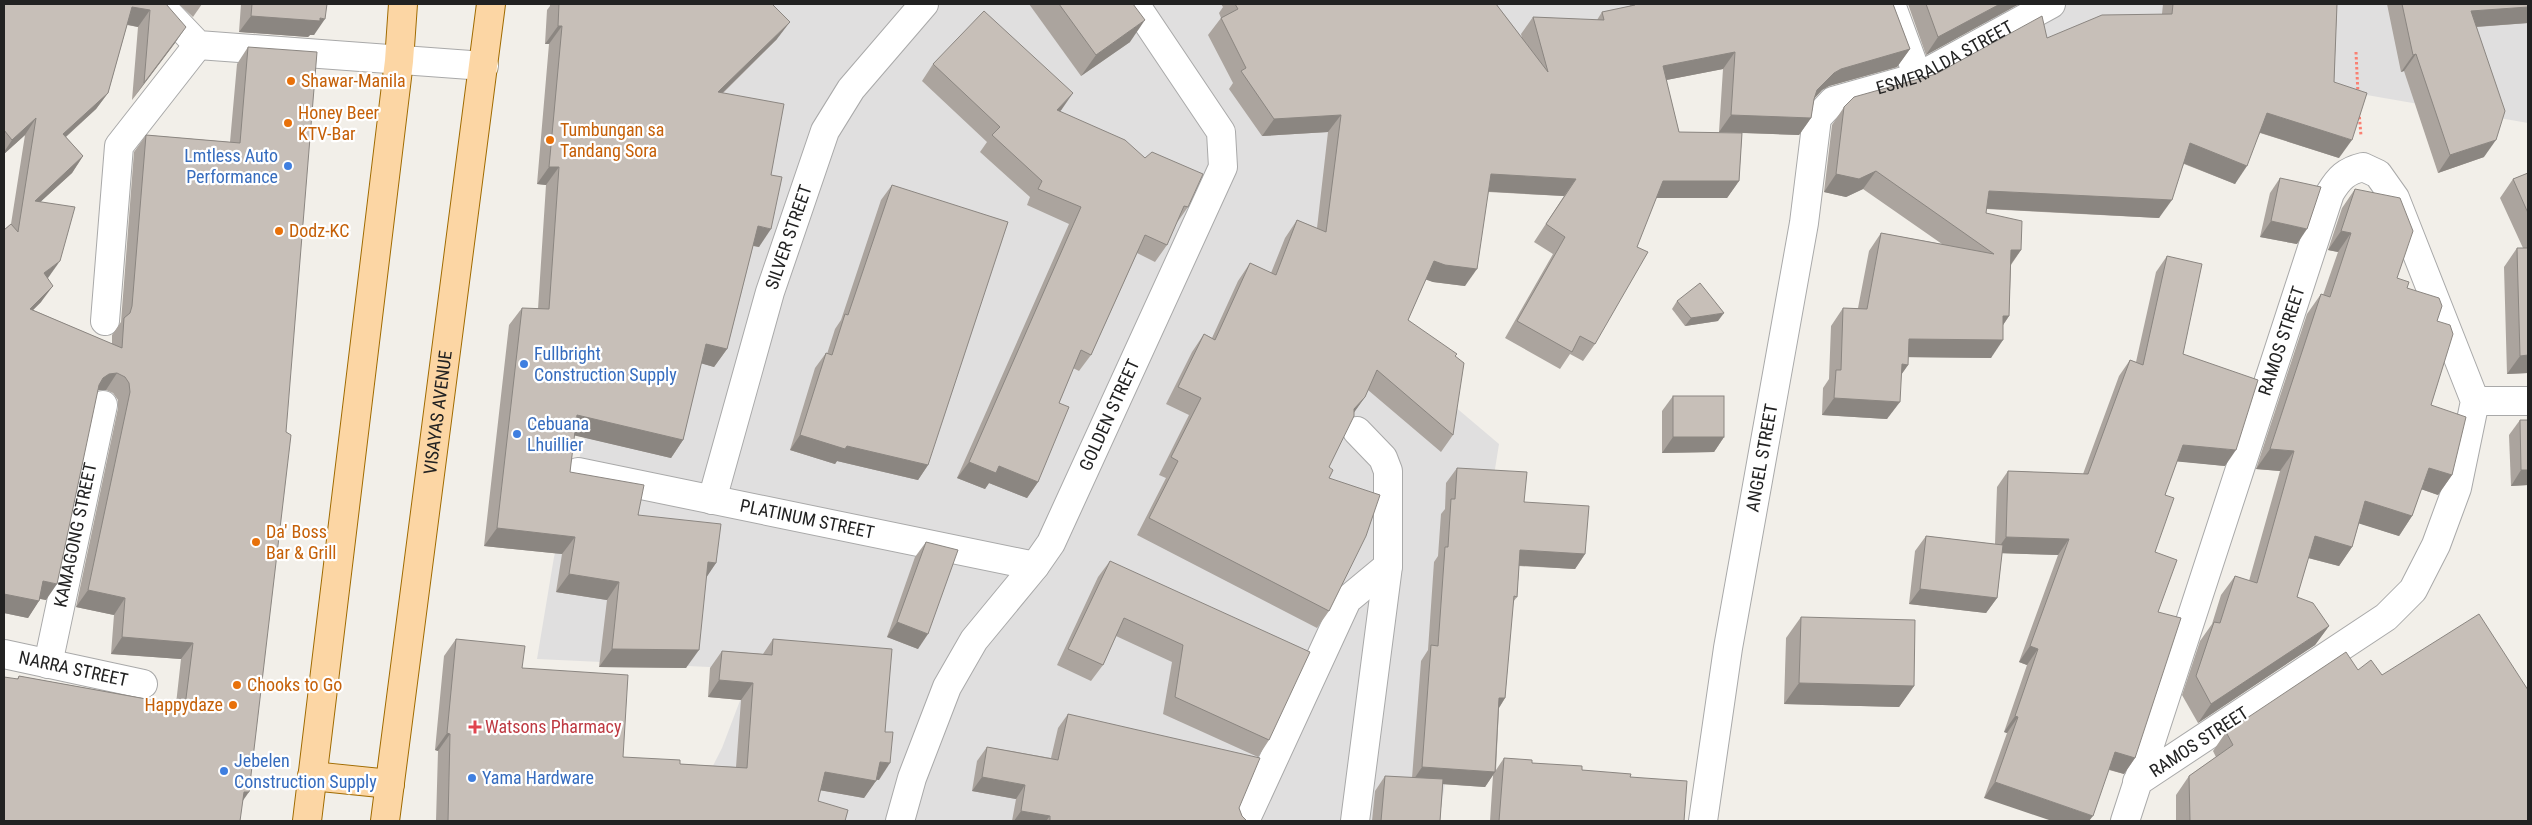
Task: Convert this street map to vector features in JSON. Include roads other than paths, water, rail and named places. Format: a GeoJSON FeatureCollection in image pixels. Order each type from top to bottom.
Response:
{"type":"FeatureCollection","features":[{"type":"Feature","properties":{"kind":"main road"},"geometry":{"type":"LineString","coordinates":[[307,821],[399,61],[402,4]]}},
{"type":"Feature","properties":{"kind":"main road","name":"VISAYAS AVENUE"},"geometry":{"type":"LineString","coordinates":[[385,821],[491,4]]}},
{"type":"Feature","properties":{"kind":"main road"},"geometry":{"type":"LineString","coordinates":[[312,776],[390,784]]}},
{"type":"Feature","properties":{"kind":"street"},"geometry":{"type":"LineString","coordinates":[[159,4],[198,45],[484,66]]}},
{"type":"Feature","properties":{"kind":"street","name":"SILVER STREET"},"geometry":{"type":"LineString","coordinates":[[712,500],[770,292],[825,131],[851,89],[924,4]]}},
{"type":"Feature","properties":{"kind":"street","name":"GOLDEN STREET"},"geometry":{"type":"LineString","coordinates":[[900,821],[912,778],[947,687],[974,640],[1036,566],[1052,543],[1224,167],[1221,132],[1135,4]]}},
{"type":"Feature","properties":{"kind":"street"},"geometry":{"type":"LineString","coordinates":[[1892,4],[1918,77]]}},
{"type":"Feature","properties":{"kind":"street","name":"ESMERALDA STREET"},"geometry":{"type":"LineString","coordinates":[[1833,101],[1918,77],[2051,4]]}},
{"type":"Feature","properties":{"kind":"street"},"geometry":{"type":"LineString","coordinates":[[105,321],[119,146],[198,45]]}},
{"type":"Feature","properties":{"kind":"street","name":"ANGEL STREET"},"geometry":{"type":"LineString","coordinates":[[1703,821],[1728,648],[1804,223],[1815,126],[1821,112],[1833,101]]}},
{"type":"Feature","properties":{"kind":"street","name":"RAMOS STREET"},"geometry":{"type":"LineString","coordinates":[[2125,821],[2137,782],[2330,193],[2348,171],[2362,167],[2378,174],[2395,198],[2475,401],[2457,488],[2436,545],[2413,590],[2386,617],[2137,782]]}},
{"type":"Feature","properties":{"kind":"street"},"geometry":{"type":"LineString","coordinates":[[2475,401],[2528,401]]}},
{"type":"Feature","properties":{"kind":"street","name":"KAMAGONG STREET"},"geometry":{"type":"LineString","coordinates":[[48,664],[103,405]]}},
{"type":"Feature","properties":{"kind":"street"},"geometry":{"type":"LineString","coordinates":[[1355,821],[1388,566],[1388,471],[1384,458],[1357,431]]}},
{"type":"Feature","properties":{"kind":"street","name":"PLATINUM STREET"},"geometry":{"type":"LineString","coordinates":[[578,472],[1036,566]]}},
{"type":"Feature","properties":{"kind":"street"},"geometry":{"type":"LineString","coordinates":[[1246,821],[1347,600],[1388,566]]}},
{"type":"Feature","properties":{"kind":"street","name":"NARRA STREET"},"geometry":{"type":"LineString","coordinates":[[4,654],[143,684]]}},
{"type":"Feature","properties":{"kind":"place","name":"Shawar-Manila"},"geometry":{"type":"Point","coordinates":[291,81]}},
{"type":"Feature","properties":{"kind":"place","name":"Honey Beer KTV-Bar"},"geometry":{"type":"Point","coordinates":[288,123]}},
{"type":"Feature","properties":{"kind":"place","name":"Tumbungan sa Tandang Sora"},"geometry":{"type":"Point","coordinates":[550,140]}},
{"type":"Feature","properties":{"kind":"place","name":"Lmtless Auto Performance"},"geometry":{"type":"Point","coordinates":[288,166]}},
{"type":"Feature","properties":{"kind":"place","name":"Dodz-KC"},"geometry":{"type":"Point","coordinates":[279,231]}},
{"type":"Feature","properties":{"kind":"place","name":"Fullbright Construction Supply"},"geometry":{"type":"Point","coordinates":[524,364]}},
{"type":"Feature","properties":{"kind":"place","name":"Cebuana Lhuillier"},"geometry":{"type":"Point","coordinates":[517,434]}},
{"type":"Feature","properties":{"kind":"place","name":"Da' Boss Bar & Grill"},"geometry":{"type":"Point","coordinates":[256,542]}},
{"type":"Feature","properties":{"kind":"place","name":"Chooks to Go"},"geometry":{"type":"Point","coordinates":[237,685]}},
{"type":"Feature","properties":{"kind":"place","name":"Happydaze"},"geometry":{"type":"Point","coordinates":[233,705]}},
{"type":"Feature","properties":{"kind":"place","name":"Watsons Pharmacy"},"geometry":{"type":"Point","coordinates":[475,727]}},
{"type":"Feature","properties":{"kind":"place","name":"Jebelen Construction Supply"},"geometry":{"type":"Point","coordinates":[224,771]}},
{"type":"Feature","properties":{"kind":"place","name":"Yama Hardware"},"geometry":{"type":"Point","coordinates":[472,778]}}]}
